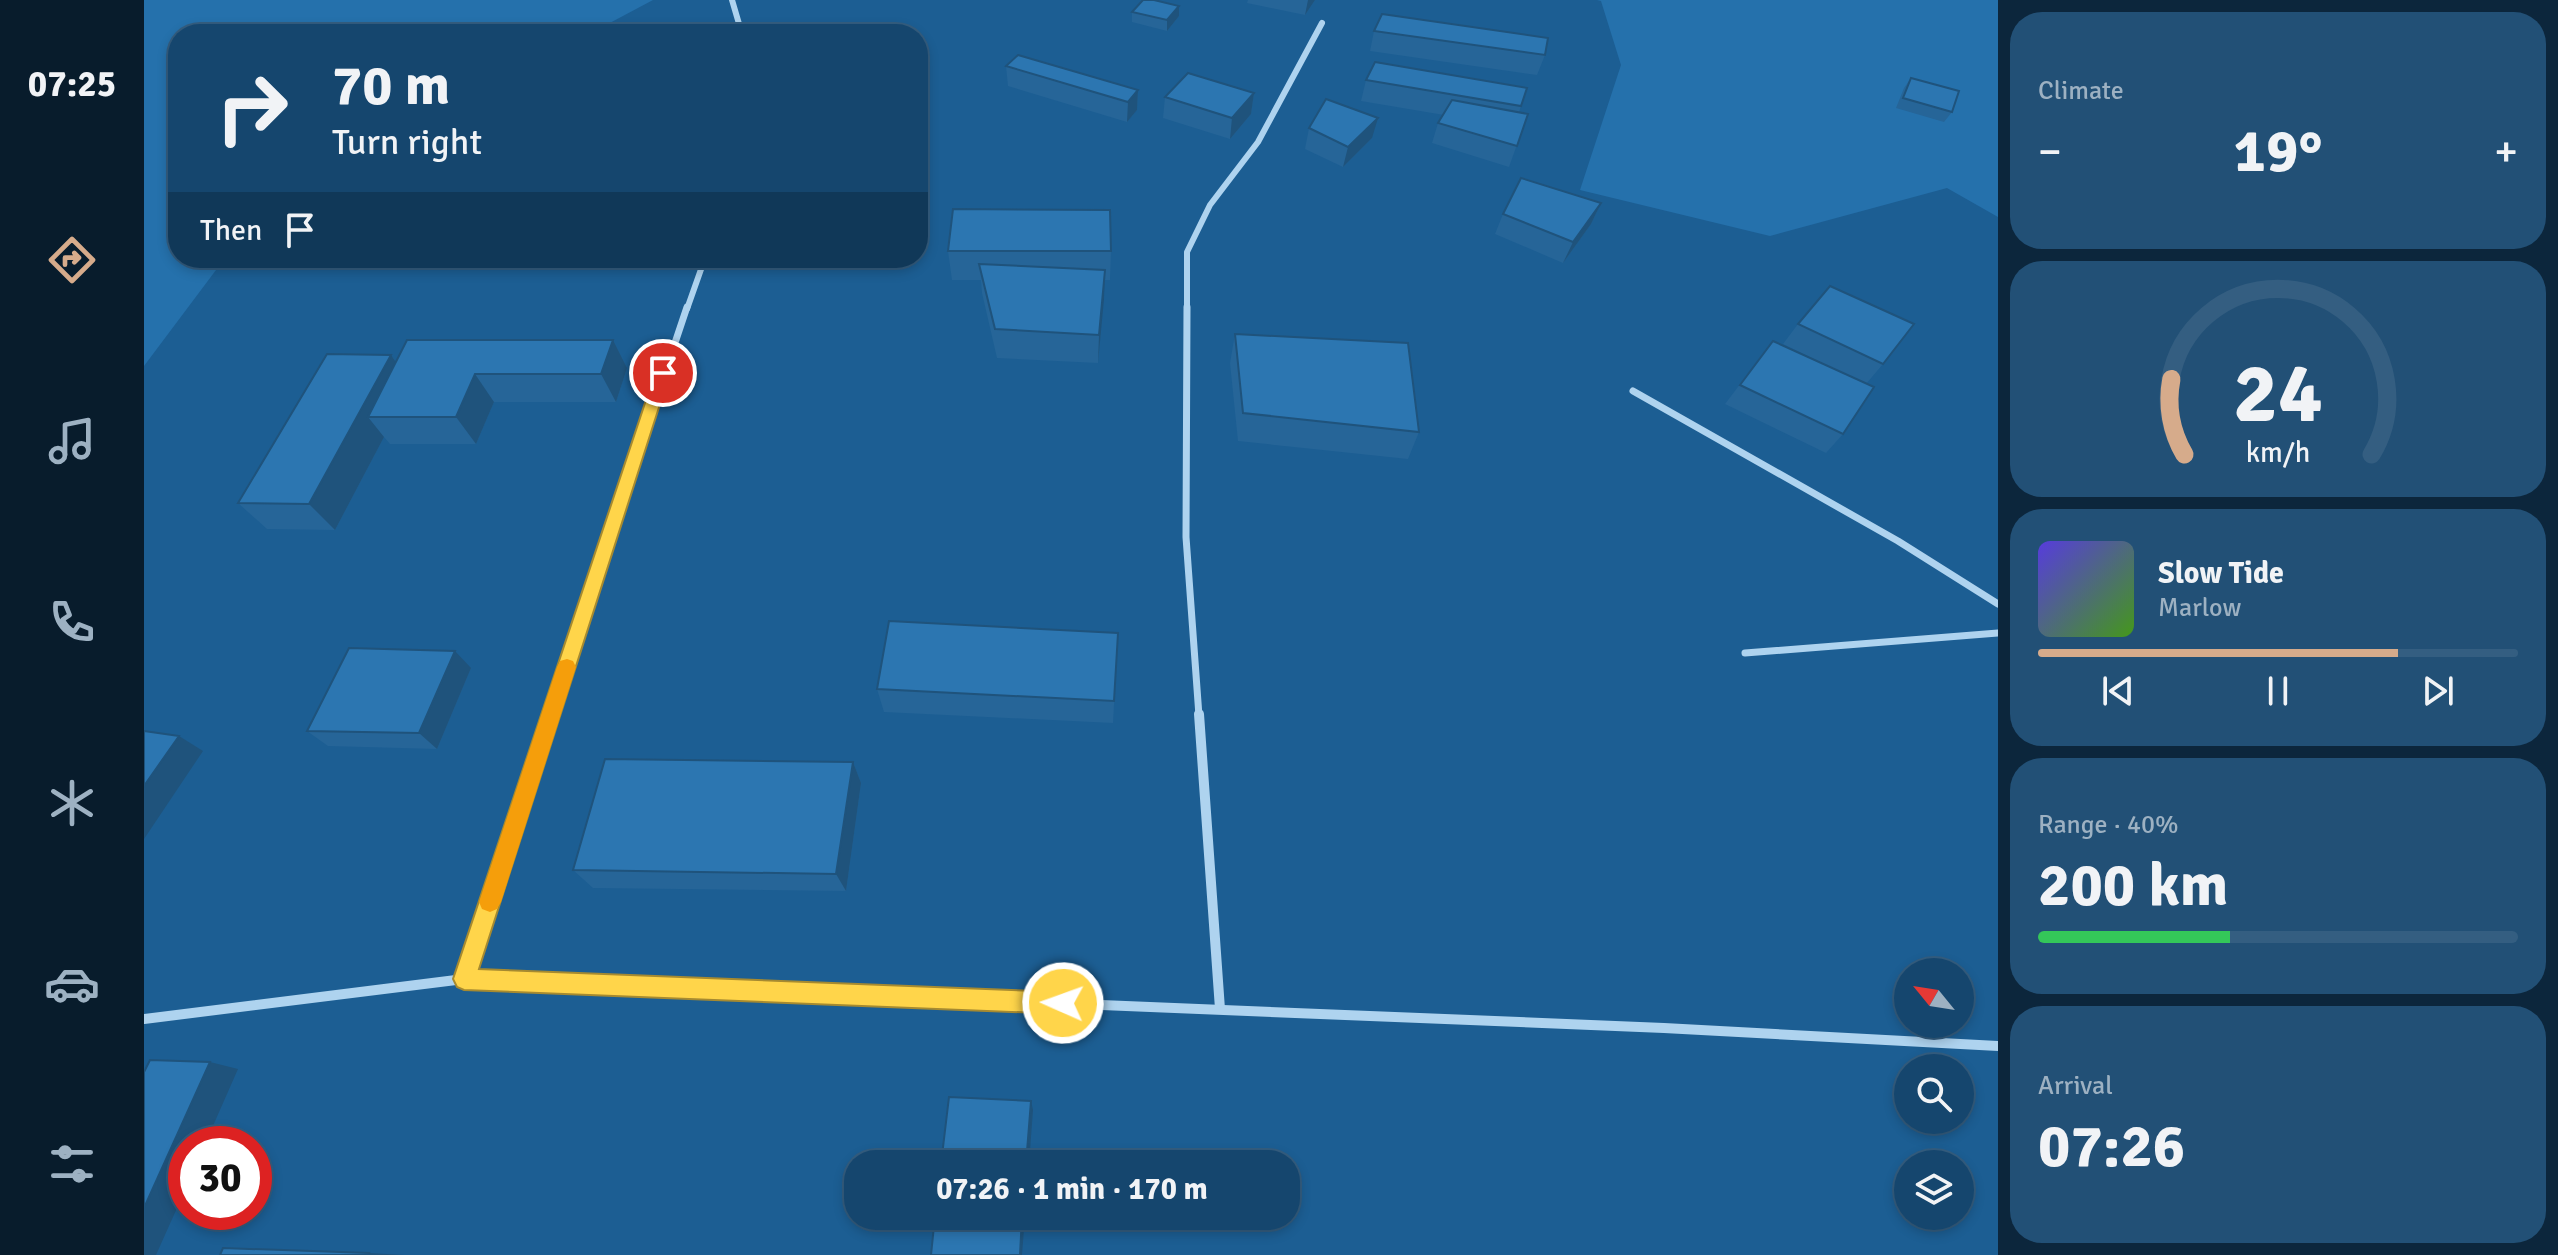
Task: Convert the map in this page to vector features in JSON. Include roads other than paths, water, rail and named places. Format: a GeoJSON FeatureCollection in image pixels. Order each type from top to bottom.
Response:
{"type":"FeatureCollection","features":[{"type":"Feature","properties":{"kind":"street"},"geometry":{"type":"LineString","coordinates":[[732,0],[739,24]]}},
{"type":"Feature","properties":{"kind":"street"},"geometry":{"type":"LineString","coordinates":[[1220,1009],[1186,537],[1187,252],[1210,205],[1258,142],[1322,23]]}},
{"type":"Feature","properties":{"kind":"street"},"geometry":{"type":"LineString","coordinates":[[464,979],[663,373],[701,268]]}},
{"type":"Feature","properties":{"kind":"street"},"geometry":{"type":"LineString","coordinates":[[1633,391],[1898,541],[1998,604]]}},
{"type":"Feature","properties":{"kind":"street"},"geometry":{"type":"LineString","coordinates":[[1745,653],[1998,633]]}},
{"type":"Feature","properties":{"kind":"street"},"geometry":{"type":"LineString","coordinates":[[144,1019],[464,979],[1664,1028],[1998,1046]]}}]}
